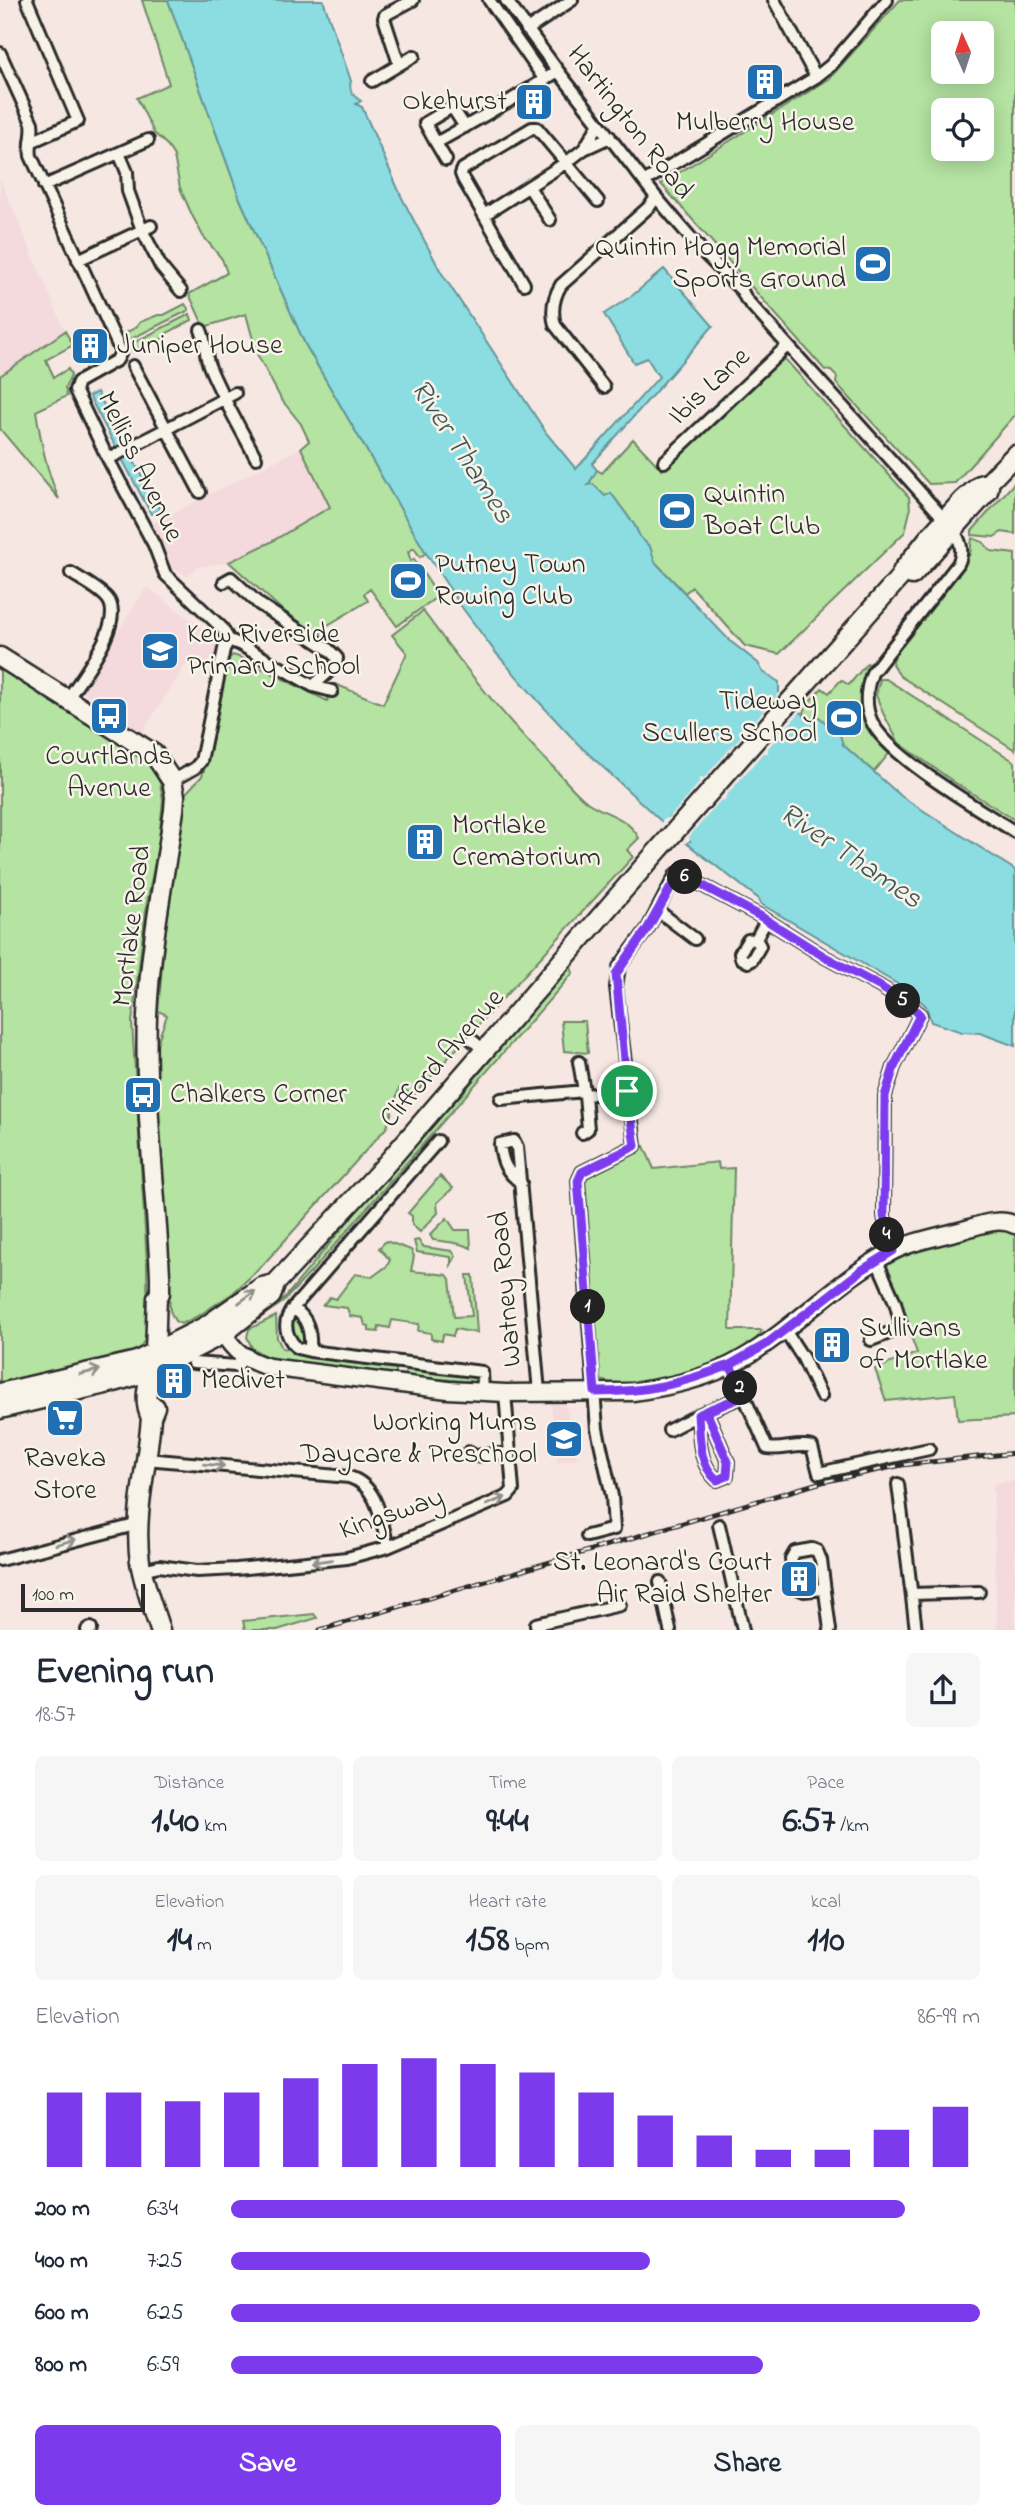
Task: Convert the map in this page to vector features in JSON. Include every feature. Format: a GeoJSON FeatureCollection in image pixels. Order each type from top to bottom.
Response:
{"type":"FeatureCollection","features":[{"type":"Feature","properties":{"kind":"highway","name":"Clifford Avenue"},"geometry":{"type":"LineString","coordinates":[[53,1388],[118,1381],[222,1325],[262,1287],[275,1284],[327,1231],[479,1045],[646,864],[900,578],[911,577],[949,525],[988,491],[989,482],[1015,455]]}},
{"type":"Feature","properties":{"kind":"highway"},"geometry":{"type":"LineString","coordinates":[[0,657],[154,754],[172,781]]}},
{"type":"Feature","properties":{"kind":"highway","name":"Mortlake Road"},"geometry":{"type":"LineString","coordinates":[[158,1359],[163,1298],[160,1293],[148,1093],[147,1017],[158,910],[174,810],[172,781]]}},
{"type":"Feature","properties":{"kind":"highway"},"geometry":{"type":"LineString","coordinates":[[158,1359],[155,1413],[151,1417],[139,1524],[142,1570],[160,1630]]}},
{"type":"Feature","properties":{"kind":"highway"},"geometry":{"type":"LineString","coordinates":[[0,1393],[53,1388]]}},
{"type":"Feature","properties":{"kind":"highway"},"geometry":{"type":"LineString","coordinates":[[0,1409],[53,1388]]}},
{"type":"Feature","properties":{"kind":"main road"},"geometry":{"type":"LineString","coordinates":[[222,1325],[232,1348],[269,1367],[483,1392],[656,1389],[730,1365],[765,1345],[783,1329],[893,1251],[915,1241],[990,1222],[1007,1221],[1015,1225]]}},
{"type":"Feature","properties":{"kind":"street"},"geometry":{"type":"LineString","coordinates":[[27,0],[78,121],[31,142]]}},
{"type":"Feature","properties":{"kind":"street"},"geometry":{"type":"LineString","coordinates":[[399,64],[384,18],[413,0]]}},
{"type":"Feature","properties":{"kind":"street"},"geometry":{"type":"LineString","coordinates":[[489,0],[545,80]]}},
{"type":"Feature","properties":{"kind":"street","name":"Hartington Road"},"geometry":{"type":"LineString","coordinates":[[506,0],[656,197],[742,290],[746,299],[787,346],[949,525]]}},
{"type":"Feature","properties":{"kind":"street"},"geometry":{"type":"LineString","coordinates":[[527,30],[572,0]]}},
{"type":"Feature","properties":{"kind":"street"},"geometry":{"type":"LineString","coordinates":[[774,0],[816,76]]}},
{"type":"Feature","properties":{"kind":"street"},"geometry":{"type":"LineString","coordinates":[[645,181],[831,65],[887,0]]}},
{"type":"Feature","properties":{"kind":"street","name":"Melliss Avenue"},"geometry":{"type":"LineString","coordinates":[[0,52],[32,123],[31,156],[121,352],[117,360],[75,385],[75,390],[113,457],[165,574],[222,628],[229,640]]}},
{"type":"Feature","properties":{"kind":"street"},"geometry":{"type":"LineString","coordinates":[[372,81],[414,56]]}},
{"type":"Feature","properties":{"kind":"street"},"geometry":{"type":"LineString","coordinates":[[436,143],[558,71]]}},
{"type":"Feature","properties":{"kind":"street"},"geometry":{"type":"LineString","coordinates":[[446,160],[426,126],[426,120],[452,107],[465,127]]}},
{"type":"Feature","properties":{"kind":"street"},"geometry":{"type":"LineString","coordinates":[[584,149],[599,124]]}},
{"type":"Feature","properties":{"kind":"street"},"geometry":{"type":"LineString","coordinates":[[524,284],[463,179],[463,169],[532,128],[537,128],[568,162],[597,201]]}},
{"type":"Feature","properties":{"kind":"street"},"geometry":{"type":"LineString","coordinates":[[484,215],[584,149],[610,137]]}},
{"type":"Feature","properties":{"kind":"street"},"geometry":{"type":"LineString","coordinates":[[44,186],[148,140]]}},
{"type":"Feature","properties":{"kind":"street"},"geometry":{"type":"LineString","coordinates":[[119,153],[127,172],[128,191],[161,267],[181,291]]}},
{"type":"Feature","properties":{"kind":"street"},"geometry":{"type":"LineString","coordinates":[[529,187],[550,220]]}},
{"type":"Feature","properties":{"kind":"street"},"geometry":{"type":"LineString","coordinates":[[596,384],[555,325],[555,296],[561,285],[650,206],[656,197]]}},
{"type":"Feature","properties":{"kind":"street"},"geometry":{"type":"LineString","coordinates":[[78,260],[146,228]]}},
{"type":"Feature","properties":{"kind":"street"},"geometry":{"type":"LineString","coordinates":[[201,330],[206,345],[205,355],[223,399],[256,458]]}},
{"type":"Feature","properties":{"kind":"street","name":"Ibis Lane"},"geometry":{"type":"LineString","coordinates":[[664,462],[787,346]]}},
{"type":"Feature","properties":{"kind":"street"},"geometry":{"type":"LineString","coordinates":[[133,366],[200,492]]}},
{"type":"Feature","properties":{"kind":"street"},"geometry":{"type":"LineString","coordinates":[[113,457],[235,393]]}},
{"type":"Feature","properties":{"kind":"street"},"geometry":{"type":"LineString","coordinates":[[949,525],[961,545],[960,559],[872,673],[866,702],[876,730],[897,751],[949,790],[1015,832]]}},
{"type":"Feature","properties":{"kind":"street"},"geometry":{"type":"LineString","coordinates":[[68,700],[109,633],[113,613],[106,596],[71,573]]}},
{"type":"Feature","properties":{"kind":"street"},"geometry":{"type":"LineString","coordinates":[[224,582],[231,578],[250,597],[326,647],[337,658],[336,665],[313,686]]}},
{"type":"Feature","properties":{"kind":"street"},"geometry":{"type":"LineString","coordinates":[[172,781],[195,768],[201,761],[224,649],[229,640],[329,693]]}},
{"type":"Feature","properties":{"kind":"street"},"geometry":{"type":"LineString","coordinates":[[587,1536],[614,1529],[612,1496],[597,1429],[578,1181],[582,1172],[635,1146],[616,974],[648,928],[679,873],[879,986],[911,1006],[920,1015],[894,1067],[885,1096],[884,1215],[893,1251]]}},
{"type":"Feature","properties":{"kind":"street"},"geometry":{"type":"LineString","coordinates":[[657,910],[695,939]]}},
{"type":"Feature","properties":{"kind":"street"},"geometry":{"type":"LineString","coordinates":[[756,939],[766,921]]}},
{"type":"Feature","properties":{"kind":"street"},"geometry":{"type":"LineString","coordinates":[[579,1062],[588,1129],[582,1133]]}},
{"type":"Feature","properties":{"kind":"street"},"geometry":{"type":"LineString","coordinates":[[501,1099],[627,1091]]}},
{"type":"Feature","properties":{"kind":"street"},"geometry":{"type":"LineString","coordinates":[[438,1141],[293,1307],[286,1322],[290,1340],[297,1348],[482,1372],[483,1392]]}},
{"type":"Feature","properties":{"kind":"street","name":"Watney Road"},"geometry":{"type":"LineString","coordinates":[[521,1183],[539,1392]]}},
{"type":"Feature","properties":{"kind":"street"},"geometry":{"type":"LineString","coordinates":[[871,1340],[902,1328],[895,1302],[877,1261]]}},
{"type":"Feature","properties":{"kind":"street"},"geometry":{"type":"LineString","coordinates":[[293,1307],[309,1325],[310,1351]]}},
{"type":"Feature","properties":{"kind":"street"},"geometry":{"type":"LineString","coordinates":[[783,1329],[803,1358],[821,1396]]}},
{"type":"Feature","properties":{"kind":"street"},"geometry":{"type":"LineString","coordinates":[[193,1363],[237,1366],[248,1356]]}},
{"type":"Feature","properties":{"kind":"street"},"geometry":{"type":"LineString","coordinates":[[400,1384],[402,1363]]}},
{"type":"Feature","properties":{"kind":"street"},"geometry":{"type":"LineString","coordinates":[[730,1365],[767,1448],[774,1450],[812,1447],[819,1474],[929,1449]]}},
{"type":"Feature","properties":{"kind":"street","name":"Kingsway"},"geometry":{"type":"LineString","coordinates":[[142,1570],[159,1566],[197,1571],[347,1558],[388,1548],[508,1496],[513,1490],[505,1392]]}},
{"type":"Feature","properties":{"kind":"street"},"geometry":{"type":"LineString","coordinates":[[669,1430],[744,1396]]}},
{"type":"Feature","properties":{"kind":"street"},"geometry":{"type":"LineString","coordinates":[[702,1413],[728,1462],[727,1476],[717,1480],[706,1470],[701,1453],[702,1413]]}},
{"type":"Feature","properties":{"kind":"street"},"geometry":{"type":"LineString","coordinates":[[469,1452],[472,1456],[509,1453]]}},
{"type":"Feature","properties":{"kind":"street"},"geometry":{"type":"LineString","coordinates":[[146,1459],[349,1477],[361,1481],[374,1498],[388,1548]]}},
{"type":"Feature","properties":{"kind":"street"},"geometry":{"type":"LineString","coordinates":[[898,1484],[916,1630]]}},
{"type":"Feature","properties":{"kind":"street"},"geometry":{"type":"LineString","coordinates":[[0,1560],[139,1524]]}},
{"type":"Feature","properties":{"kind":"street"},"geometry":{"type":"LineString","coordinates":[[719,1525],[743,1630]]}},
{"type":"Feature","properties":{"kind":"street"},"geometry":{"type":"LineString","coordinates":[[823,1589],[804,1591],[797,1588],[791,1559],[795,1552],[811,1549],[817,1552],[821,1560],[830,1630]]}},
{"type":"Feature","properties":{"kind":"street"},"geometry":{"type":"LineString","coordinates":[[660,1581],[670,1630]]}},
{"type":"Feature","properties":{"kind":"street"},"geometry":{"type":"LineString","coordinates":[[912,1594],[979,1592]]}},
{"type":"Feature","properties":{"kind":"street"},"geometry":{"type":"LineString","coordinates":[[537,1630],[536,1624],[620,1605]]}},
{"type":"Feature","properties":{"kind":"shaded area"},"geometry":{"type":"Polygon","coordinates":[[[0,179],[65,331],[0,376],[0,179]]]}},
{"type":"Feature","properties":{"kind":"shaded area"},"geometry":{"type":"Polygon","coordinates":[[[301,448],[330,507],[269,543],[229,562],[198,567],[188,576],[173,569],[152,524],[301,448]]]}},
{"type":"Feature","properties":{"kind":"shaded area","name":"Kew Riverside Primary School"},"geometry":{"type":"Polygon","coordinates":[[[147,587],[218,640],[208,674],[188,661],[141,734],[81,691],[147,587]]]}},
{"type":"Feature","properties":{"kind":"shaded area","name":"Working Mums Daycare & Preschool"},"geometry":{"type":"Polygon","coordinates":[[[551,1402],[565,1402],[577,1458],[557,1463],[551,1402]]]}},
{"type":"Feature","properties":{"kind":"shaded area"},"geometry":{"type":"Polygon","coordinates":[[[1015,1480],[1015,1630],[997,1630],[993,1484],[1015,1480]]]}},
{"type":"Feature","properties":{"kind":"green space"},"geometry":{"type":"Polygon","coordinates":[[[142,0],[168,0],[240,199],[305,344],[426,553],[420,557],[414,548],[408,552],[411,561],[414,559],[438,596],[397,626],[370,589],[364,594],[368,601],[323,628],[320,636],[280,608],[229,562],[269,543],[330,507],[301,448],[309,441],[301,424],[281,399],[257,354],[246,314],[204,327],[189,294],[227,273],[222,259],[203,236],[192,215],[180,188],[174,156],[154,133],[137,98],[169,84],[142,0]]]}},
{"type":"Feature","properties":{"kind":"green space","name":"Quintin Hogg Memorial Sports Ground"},"geometry":{"type":"Polygon","coordinates":[[[900,0],[1015,0],[1015,415],[955,483],[929,484],[836,383],[837,377],[831,371],[825,370],[661,184],[829,79],[900,0]]]}},
{"type":"Feature","properties":{"kind":"green space"},"geometry":{"type":"Polygon","coordinates":[[[185,304],[189,310],[129,340],[125,339],[125,333],[140,322],[164,315],[185,304]]]}},
{"type":"Feature","properties":{"kind":"green space"},"geometry":{"type":"Polygon","coordinates":[[[190,314],[192,320],[167,333],[167,337],[132,351],[129,345],[190,314]]]}},
{"type":"Feature","properties":{"kind":"green space"},"geometry":{"type":"Polygon","coordinates":[[[65,331],[73,345],[46,360],[54,377],[68,369],[71,375],[65,388],[67,396],[36,411],[47,466],[59,499],[0,429],[0,376],[65,331]]]}},
{"type":"Feature","properties":{"kind":"green space"},"geometry":{"type":"Polygon","coordinates":[[[784,358],[909,497],[910,511],[905,532],[779,654],[745,646],[692,587],[685,593],[655,562],[650,547],[640,537],[611,493],[605,497],[593,484],[588,485],[592,475],[597,470],[602,473],[633,439],[662,470],[784,358]]]}},
{"type":"Feature","properties":{"kind":"green space"},"geometry":{"type":"Polygon","coordinates":[[[1015,482],[1015,534],[1002,532],[994,537],[972,535],[972,531],[1015,482]]]}},
{"type":"Feature","properties":{"kind":"green space"},"geometry":{"type":"Polygon","coordinates":[[[972,538],[983,542],[991,551],[1015,554],[1015,750],[900,676],[892,664],[896,653],[970,554],[972,538]]]}},
{"type":"Feature","properties":{"kind":"green space"},"geometry":{"type":"Polygon","coordinates":[[[423,611],[499,709],[573,789],[587,802],[622,820],[634,831],[639,838],[627,850],[633,857],[415,1094],[399,1089],[387,1127],[261,1267],[233,1293],[181,1324],[175,1321],[170,1311],[154,1052],[167,1015],[158,1011],[164,943],[186,793],[202,776],[207,762],[229,658],[233,655],[239,657],[327,701],[335,684],[383,704],[407,653],[392,635],[423,611]]]}},
{"type":"Feature","properties":{"kind":"green space","name":"Tideway Scullers School"},"geometry":{"type":"Polygon","coordinates":[[[867,663],[873,669],[865,701],[892,750],[874,772],[843,745],[839,735],[819,718],[808,719],[804,713],[807,704],[822,688],[829,693],[841,680],[849,685],[867,663]]]}},
{"type":"Feature","properties":{"kind":"green space"},"geometry":{"type":"Polygon","coordinates":[[[0,669],[142,756],[160,783],[163,799],[132,1022],[147,1263],[148,1335],[139,1349],[131,1354],[0,1384],[0,669]]]}},
{"type":"Feature","properties":{"kind":"green space"},"geometry":{"type":"Polygon","coordinates":[[[880,679],[886,679],[1015,762],[1015,820],[899,743],[876,695],[880,679]]]}},
{"type":"Feature","properties":{"kind":"green space"},"geometry":{"type":"Polygon","coordinates":[[[570,964],[573,973],[311,1272],[282,1303],[256,1320],[283,1300],[392,1168],[462,1094],[570,964]]]}},
{"type":"Feature","properties":{"kind":"green space"},"geometry":{"type":"Polygon","coordinates":[[[561,1021],[585,1021],[588,1053],[564,1051],[561,1021]]]}},
{"type":"Feature","properties":{"kind":"green space"},"geometry":{"type":"Polygon","coordinates":[[[644,1146],[654,1169],[718,1162],[719,1169],[734,1168],[730,1330],[762,1330],[753,1342],[712,1364],[658,1379],[611,1382],[596,1378],[583,1180],[603,1164],[644,1146]]]}},
{"type":"Feature","properties":{"kind":"green space"},"geometry":{"type":"Polygon","coordinates":[[[440,1176],[453,1188],[437,1203],[438,1213],[420,1232],[412,1225],[412,1216],[408,1213],[440,1176]]]}},
{"type":"Feature","properties":{"kind":"green space"},"geometry":{"type":"Polygon","coordinates":[[[447,1218],[455,1230],[470,1230],[471,1248],[458,1243],[433,1240],[430,1235],[447,1218]]]}},
{"type":"Feature","properties":{"kind":"green space"},"geometry":{"type":"Polygon","coordinates":[[[986,1229],[1015,1230],[1015,1417],[958,1420],[955,1394],[886,1401],[875,1369],[917,1353],[885,1266],[918,1249],[986,1229]]]}},
{"type":"Feature","properties":{"kind":"green space"},"geometry":{"type":"Polygon","coordinates":[[[418,1240],[424,1247],[452,1251],[456,1256],[451,1265],[451,1257],[417,1252],[414,1241],[418,1240]]]}},
{"type":"Feature","properties":{"kind":"green space"},"geometry":{"type":"Polygon","coordinates":[[[386,1241],[411,1250],[414,1256],[411,1271],[447,1275],[450,1279],[454,1317],[472,1316],[467,1275],[473,1275],[477,1333],[455,1329],[453,1336],[443,1334],[442,1341],[431,1339],[431,1333],[418,1331],[419,1324],[392,1320],[390,1328],[379,1326],[378,1332],[369,1331],[363,1318],[350,1316],[347,1308],[323,1305],[330,1297],[336,1299],[355,1274],[372,1277],[387,1266],[390,1260],[379,1248],[386,1241]]]}},
{"type":"Feature","properties":{"kind":"green space"},"geometry":{"type":"Polygon","coordinates":[[[293,1312],[305,1326],[306,1348],[297,1341],[293,1333],[293,1312]]]}},
{"type":"Feature","properties":{"kind":"green space"},"geometry":{"type":"Polygon","coordinates":[[[276,1316],[277,1338],[282,1348],[325,1359],[396,1369],[396,1374],[272,1360],[252,1348],[247,1337],[249,1329],[276,1316]]]}},
{"type":"Feature","properties":{"kind":"green space"},"geometry":{"type":"Polygon","coordinates":[[[406,1367],[475,1373],[475,1382],[405,1376],[406,1367]]]}},
{"type":"Feature","properties":{"kind":"green space"},"geometry":{"type":"Polygon","coordinates":[[[314,1614],[317,1618],[277,1630],[245,1630],[243,1621],[314,1614]]]}},
{"type":"Feature","properties":{"kind":"water","name":"River Thames"},"geometry":{"type":"Polygon","coordinates":[[[168,0],[323,0],[351,81],[351,90],[361,101],[356,104],[362,107],[402,198],[441,272],[547,434],[576,469],[659,377],[647,358],[634,363],[604,314],[633,295],[664,269],[713,326],[592,464],[597,470],[588,485],[593,484],[605,496],[611,493],[640,537],[650,547],[655,562],[730,641],[758,663],[763,672],[779,682],[779,692],[808,719],[819,717],[840,735],[843,745],[901,796],[1015,870],[1015,1046],[980,1033],[962,1032],[931,1022],[926,1006],[911,992],[761,904],[759,899],[685,842],[690,841],[670,817],[663,823],[578,744],[496,653],[426,553],[305,344],[240,199],[168,0]]]}},
{"type":"Feature","properties":{"kind":"water"},"geometry":{"type":"Polygon","coordinates":[[[97,392],[160,510],[151,514],[89,396],[97,392]]]}},
{"type":"Feature","properties":{"kind":"pier"},"geometry":{"type":"Polygon","coordinates":[[[782,690],[803,709],[768,748],[768,753],[763,753],[726,796],[725,801],[721,800],[689,837],[690,840],[682,845],[681,841],[686,839],[669,821],[665,826],[661,826],[662,820],[670,817],[700,782],[700,777],[704,778],[743,734],[743,730],[747,729],[782,690]]]}},
{"type":"Feature","properties":{"kind":"railway"},"geometry":{"type":"LineString","coordinates":[[320,1630],[822,1482],[902,1465],[1015,1453]]}},
{"type":"Feature","properties":{"kind":"place","name":"Mulberry House"},"geometry":{"type":"Point","coordinates":[765,82]}},
{"type":"Feature","properties":{"kind":"place","name":"Okehurst"},"geometry":{"type":"Point","coordinates":[534,102]}},
{"type":"Feature","properties":{"kind":"place","name":"Quintin Hogg Memorial Sports Ground"},"geometry":{"type":"Point","coordinates":[873,264]}},
{"type":"Feature","properties":{"kind":"place","name":"Juniper House"},"geometry":{"type":"Point","coordinates":[90,346]}},
{"type":"Feature","properties":{"kind":"place","name":"Quintin Boat Club"},"geometry":{"type":"Point","coordinates":[677,511]}},
{"type":"Feature","properties":{"kind":"place","name":"Putney Town Rowing Club"},"geometry":{"type":"Point","coordinates":[408,581]}},
{"type":"Feature","properties":{"kind":"place","name":"Kew Riverside Primary School"},"geometry":{"type":"Point","coordinates":[160,651]}},
{"type":"Feature","properties":{"kind":"place","name":"Courtlands Avenue"},"geometry":{"type":"Point","coordinates":[109,716]}},
{"type":"Feature","properties":{"kind":"place","name":"Tideway Scullers School"},"geometry":{"type":"Point","coordinates":[844,718]}},
{"type":"Feature","properties":{"kind":"place","name":"Mortlake Crematorium"},"geometry":{"type":"Point","coordinates":[425,842]}},
{"type":"Feature","properties":{"kind":"place","name":"Chalkers Corner"},"geometry":{"type":"Point","coordinates":[143,1095]}},
{"type":"Feature","properties":{"kind":"place","name":"Sullivans of Mortlake"},"geometry":{"type":"Point","coordinates":[832,1345]}},
{"type":"Feature","properties":{"kind":"place","name":"Medivet"},"geometry":{"type":"Point","coordinates":[174,1381]}},
{"type":"Feature","properties":{"kind":"place","name":"Raveka Store"},"geometry":{"type":"Point","coordinates":[65,1418]}},
{"type":"Feature","properties":{"kind":"place","name":"Working Mums Daycare & Preschool"},"geometry":{"type":"Point","coordinates":[564,1439]}},
{"type":"Feature","properties":{"kind":"place","name":"St. Leonard's Court Air Raid Shelter"},"geometry":{"type":"Point","coordinates":[799,1579]}},
{"type":"Feature","properties":{"kind":"route"},"geometry":{"type":"LineString","coordinates":[[627,1091],[616,974],[648,928],[676,874],[679,873],[760,916],[825,957],[879,986],[911,1006],[920,1015],[894,1067],[885,1096],[884,1215],[893,1251],[847,1281],[765,1345],[730,1365],[733,1372],[744,1396],[706,1411],[698,1415],[701,1453],[706,1470],[717,1480],[727,1476],[728,1462],[706,1411],[744,1396],[730,1365],[656,1389],[595,1392],[578,1181],[582,1172],[635,1146],[627,1091]]}}]}
